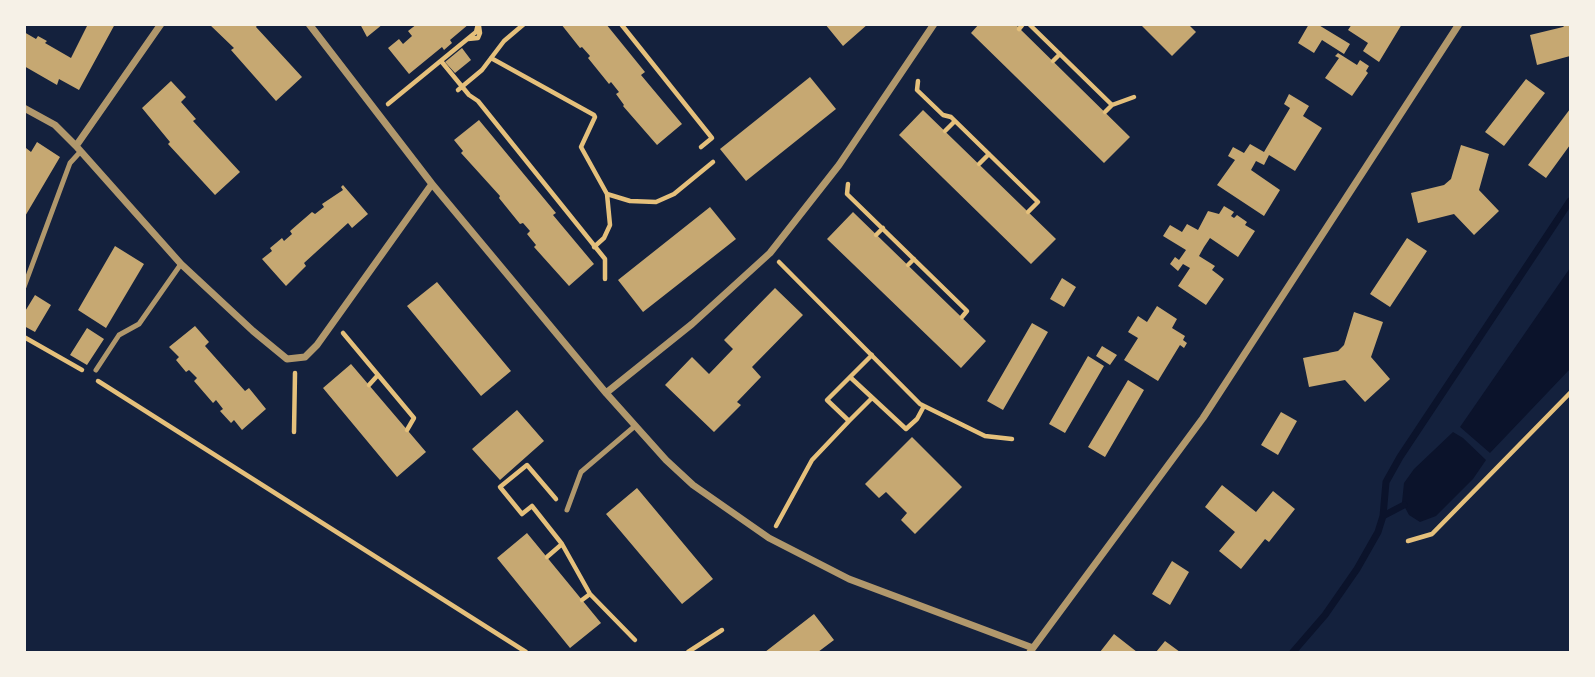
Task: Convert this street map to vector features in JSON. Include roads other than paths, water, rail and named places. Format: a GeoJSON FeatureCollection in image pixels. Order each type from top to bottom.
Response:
{"type":"FeatureCollection","features":[{"type":"Feature","properties":{"kind":"street"},"geometry":{"type":"LineString","coordinates":[[79,148],[161,24]]}},
{"type":"Feature","properties":{"kind":"street"},"geometry":{"type":"LineString","coordinates":[[309,24],[432,184],[606,393],[694,485],[769,538],[849,579],[1032,650],[1203,418],[1459,24]]}},
{"type":"Feature","properties":{"kind":"street"},"geometry":{"type":"LineString","coordinates":[[606,393],[692,324],[770,253],[839,165],[934,24]]}},
{"type":"Feature","properties":{"kind":"street"},"geometry":{"type":"LineString","coordinates":[[24,108],[55,125],[79,148],[181,264],[287,359],[304,357],[317,345],[432,184]]}},
{"type":"Feature","properties":{"kind":"lane"},"geometry":{"type":"LineString","coordinates":[[24,287],[70,163],[79,148]]}},
{"type":"Feature","properties":{"kind":"lane"},"geometry":{"type":"LineString","coordinates":[[96,370],[119,335],[139,324],[181,264]]}},
{"type":"Feature","properties":{"kind":"lane"},"geometry":{"type":"LineString","coordinates":[[567,510],[581,472],[635,426]]}},
{"type":"Feature","properties":{"kind":"water"},"geometry":{"type":"Polygon","coordinates":[[[1570,268],[1570,369],[1490,453],[1460,427],[1570,268]]]}},
{"type":"Feature","properties":{"kind":"water"},"geometry":{"type":"Polygon","coordinates":[[[1453,432],[1486,460],[1473,479],[1436,516],[1420,522],[1409,515],[1402,502],[1404,483],[1414,469],[1453,432]]]}},
{"type":"Feature","properties":{"kind":"waterway"},"geometry":{"type":"LineString","coordinates":[[1383,516],[1386,482],[1400,457],[1570,201]]}},
{"type":"Feature","properties":{"kind":"waterway"},"geometry":{"type":"LineString","coordinates":[[1293,652],[1325,615],[1357,569],[1378,532],[1383,516],[1404,505]]}}]}
